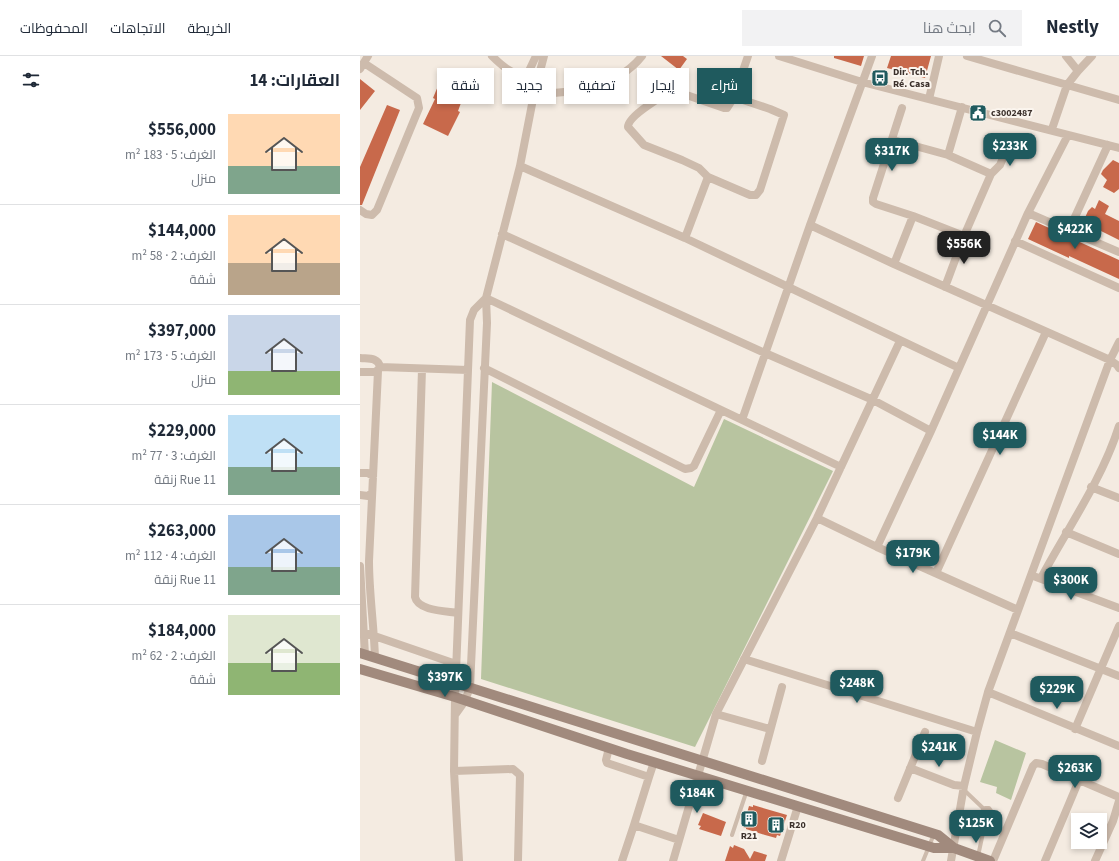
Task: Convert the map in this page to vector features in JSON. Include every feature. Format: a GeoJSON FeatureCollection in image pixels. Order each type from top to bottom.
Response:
{"type":"FeatureCollection","features":[{"type":"Feature","properties":{"kind":"street"},"geometry":{"type":"LineString","coordinates":[[492,56],[509,71],[518,75],[524,75],[529,71],[536,56]]}},
{"type":"Feature","properties":{"kind":"street"},"geometry":{"type":"LineString","coordinates":[[541,68],[544,56]]}},
{"type":"Feature","properties":{"kind":"street"},"geometry":{"type":"LineString","coordinates":[[556,93],[594,86],[612,80],[629,70],[642,56]]}},
{"type":"Feature","properties":{"kind":"street"},"geometry":{"type":"LineString","coordinates":[[744,68],[748,56]]}},
{"type":"Feature","properties":{"kind":"street"},"geometry":{"type":"LineString","coordinates":[[780,56],[792,57],[862,82],[962,107],[991,116],[1052,129],[1119,148]]}},
{"type":"Feature","properties":{"kind":"street"},"geometry":{"type":"LineString","coordinates":[[742,420],[810,225],[872,56]]}},
{"type":"Feature","properties":{"kind":"street"},"geometry":{"type":"LineString","coordinates":[[929,99],[940,56]]}},
{"type":"Feature","properties":{"kind":"street"},"geometry":{"type":"LineString","coordinates":[[966,56],[1119,100]]}},
{"type":"Feature","properties":{"kind":"street"},"geometry":{"type":"LineString","coordinates":[[1066,56],[1078,71]]}},
{"type":"Feature","properties":{"kind":"street"},"geometry":{"type":"LineString","coordinates":[[1052,129],[1067,85],[1092,56]]}},
{"type":"Feature","properties":{"kind":"street"},"geometry":{"type":"LineString","coordinates":[[360,210],[366,214],[372,215],[377,210],[419,108],[417,98],[363,64]]}},
{"type":"Feature","properties":{"kind":"street"},"geometry":{"type":"LineString","coordinates":[[697,99],[675,91],[667,93],[632,119],[628,125],[644,145],[699,168],[708,176],[750,195],[756,195],[760,190],[784,115],[752,103]]}},
{"type":"Feature","properties":{"kind":"street"},"geometry":{"type":"LineString","coordinates":[[455,715],[465,700],[470,687],[487,323],[486,298],[520,166],[532,104]]}},
{"type":"Feature","properties":{"kind":"street"},"geometry":{"type":"LineString","coordinates":[[712,104],[724,108],[728,107],[730,104]]}},
{"type":"Feature","properties":{"kind":"street"},"geometry":{"type":"LineString","coordinates":[[948,155],[962,107]]}},
{"type":"Feature","properties":{"kind":"street"},"geometry":{"type":"LineString","coordinates":[[902,108],[873,202],[964,236]]}},
{"type":"Feature","properties":{"kind":"street"},"geometry":{"type":"LineString","coordinates":[[877,547],[931,431],[1015,241],[1068,134]]}},
{"type":"Feature","properties":{"kind":"street"},"geometry":{"type":"LineString","coordinates":[[893,140],[948,155],[991,174]]}},
{"type":"Feature","properties":{"kind":"street"},"geometry":{"type":"LineString","coordinates":[[945,287],[964,236],[991,174],[1000,165],[1009,144]]}},
{"type":"Feature","properties":{"kind":"street"},"geometry":{"type":"LineString","coordinates":[[1069,230],[1108,145]]}},
{"type":"Feature","properties":{"kind":"street"},"geometry":{"type":"LineString","coordinates":[[520,166],[685,238],[959,368]]}},
{"type":"Feature","properties":{"kind":"street"},"geometry":{"type":"LineString","coordinates":[[685,238],[708,176]]}},
{"type":"Feature","properties":{"kind":"street"},"geometry":{"type":"LineString","coordinates":[[1028,213],[1119,252]]}},
{"type":"Feature","properties":{"kind":"street"},"geometry":{"type":"LineString","coordinates":[[894,264],[913,216]]}},
{"type":"Feature","properties":{"kind":"street"},"geometry":{"type":"LineString","coordinates":[[810,225],[986,306],[1110,360],[1119,368]]}},
{"type":"Feature","properties":{"kind":"street"},"geometry":{"type":"LineString","coordinates":[[502,234],[765,354],[873,400],[931,431]]}},
{"type":"Feature","properties":{"kind":"street"},"geometry":{"type":"LineString","coordinates":[[1015,241],[1119,288]]}},
{"type":"Feature","properties":{"kind":"street"},"geometry":{"type":"LineString","coordinates":[[459,861],[454,771],[455,697],[470,320],[474,310],[486,298]]}},
{"type":"Feature","properties":{"kind":"street"},"geometry":{"type":"LineString","coordinates":[[486,298],[841,467]]}},
{"type":"Feature","properties":{"kind":"street"},"geometry":{"type":"LineString","coordinates":[[936,573],[1046,332]]}},
{"type":"Feature","properties":{"kind":"street"},"geometry":{"type":"LineString","coordinates":[[673,861],[716,714],[817,518],[900,341]]}},
{"type":"Feature","properties":{"kind":"street"},"geometry":{"type":"LineString","coordinates":[[951,861],[964,788],[988,692],[1110,360],[1119,342]]}},
{"type":"Feature","properties":{"kind":"street"},"geometry":{"type":"LineString","coordinates":[[360,358],[375,359],[379,362],[372,493],[364,585],[362,632],[367,655]]}},
{"type":"Feature","properties":{"kind":"street"},"geometry":{"type":"LineString","coordinates":[[484,368],[685,468],[691,468],[694,466],[721,410]]}},
{"type":"Feature","properties":{"kind":"street"},"geometry":{"type":"LineString","coordinates":[[360,372],[373,373],[379,369],[468,370]]}},
{"type":"Feature","properties":{"kind":"street"},"geometry":{"type":"LineString","coordinates":[[422,369],[415,597],[418,605],[458,613]]}},
{"type":"Feature","properties":{"kind":"street"},"geometry":{"type":"LineString","coordinates":[[1040,578],[1116,443],[1119,426]]}},
{"type":"Feature","properties":{"kind":"street"},"geometry":{"type":"LineString","coordinates":[[360,473],[368,473],[373,476]]}},
{"type":"Feature","properties":{"kind":"street"},"geometry":{"type":"LineString","coordinates":[[1091,487],[1119,498]]}},
{"type":"Feature","properties":{"kind":"street"},"geometry":{"type":"LineString","coordinates":[[360,495],[365,496],[372,493]]}},
{"type":"Feature","properties":{"kind":"street"},"geometry":{"type":"LineString","coordinates":[[817,518],[877,547],[1018,610]]}},
{"type":"Feature","properties":{"kind":"street"},"geometry":{"type":"LineString","coordinates":[[1066,532],[1119,554]]}},
{"type":"Feature","properties":{"kind":"street"},"geometry":{"type":"LineString","coordinates":[[360,566],[374,636],[367,655]]}},
{"type":"Feature","properties":{"kind":"street"},"geometry":{"type":"LineString","coordinates":[[1031,575],[1119,608]]}},
{"type":"Feature","properties":{"kind":"street"},"geometry":{"type":"LineString","coordinates":[[1075,729],[1119,626]]}},
{"type":"Feature","properties":{"kind":"street"},"geometry":{"type":"LineString","coordinates":[[362,632],[456,664]]}},
{"type":"Feature","properties":{"kind":"street"},"geometry":{"type":"LineString","coordinates":[[1010,633],[1119,676]]}},
{"type":"Feature","properties":{"kind":"street"},"geometry":{"type":"LineString","coordinates":[[367,655],[934,833],[954,848]]}},
{"type":"Feature","properties":{"kind":"street"},"geometry":{"type":"LineString","coordinates":[[744,659],[977,732]]}},
{"type":"Feature","properties":{"kind":"street"},"geometry":{"type":"LineString","coordinates":[[360,669],[465,700],[609,748],[934,848],[954,848],[991,861],[1033,766],[1036,763],[1042,764],[1119,797]]}},
{"type":"Feature","properties":{"kind":"street"},"geometry":{"type":"LineString","coordinates":[[762,761],[782,687]]}},
{"type":"Feature","properties":{"kind":"street"},"geometry":{"type":"LineString","coordinates":[[988,692],[1119,746]]}},
{"type":"Feature","properties":{"kind":"street"},"geometry":{"type":"LineString","coordinates":[[716,714],[770,730]]}},
{"type":"Feature","properties":{"kind":"street"},"geometry":{"type":"LineString","coordinates":[[898,798],[925,732]]}},
{"type":"Feature","properties":{"kind":"street"},"geometry":{"type":"LineString","coordinates":[[609,748],[606,760],[607,763],[649,777]]}},
{"type":"Feature","properties":{"kind":"street"},"geometry":{"type":"LineString","coordinates":[[622,861],[654,762]]}},
{"type":"Feature","properties":{"kind":"street"},"geometry":{"type":"LineString","coordinates":[[910,768],[964,788]]}},
{"type":"Feature","properties":{"kind":"street"},"geometry":{"type":"LineString","coordinates":[[454,771],[513,769],[520,775],[518,860]]}},
{"type":"Feature","properties":{"kind":"street"},"geometry":{"type":"LineString","coordinates":[[1045,861],[1079,780]]}},
{"type":"Feature","properties":{"kind":"street"},"geometry":{"type":"LineString","coordinates":[[1095,861],[1116,822],[1119,801]]}},
{"type":"Feature","properties":{"kind":"street"},"geometry":{"type":"LineString","coordinates":[[781,861],[798,806]]}},
{"type":"Feature","properties":{"kind":"street"},"geometry":{"type":"LineString","coordinates":[[634,825],[680,840]]}},
{"type":"Feature","properties":{"kind":"lane"},"geometry":{"type":"LineString","coordinates":[[964,788],[984,809]]}},
{"type":"Feature","properties":{"kind":"lane"},"geometry":{"type":"LineString","coordinates":[[732,835],[747,790]]}},
{"type":"Feature","properties":{"kind":"lane"},"geometry":{"type":"LineString","coordinates":[[978,856],[983,833],[988,830],[994,815],[989,808],[981,811],[978,830],[983,833]]}},
{"type":"Feature","properties":{"kind":"lane"},"geometry":{"type":"LineString","coordinates":[[923,861],[934,833]]}},
{"type":"Feature","properties":{"kind":"green space"},"geometry":{"type":"Polygon","coordinates":[[[492,382],[694,487],[724,419],[833,471],[695,747],[481,679],[492,382]]]}},
{"type":"Feature","properties":{"kind":"green space"},"geometry":{"type":"Polygon","coordinates":[[[995,740],[1026,753],[1011,800],[996,793],[997,787],[980,782],[995,740]]]}},
{"type":"Feature","properties":{"kind":"building"},"geometry":{"type":"Polygon","coordinates":[[[661,56],[683,56],[687,59],[680,68],[676,68],[661,56]]]}},
{"type":"Feature","properties":{"kind":"building"},"geometry":{"type":"Polygon","coordinates":[[[834,56],[864,56],[861,66],[834,58],[834,56]]]}},
{"type":"Feature","properties":{"kind":"building"},"geometry":{"type":"Polygon","coordinates":[[[891,56],[931,56],[925,78],[887,68],[891,56]]]}},
{"type":"Feature","properties":{"kind":"building"},"geometry":{"type":"Polygon","coordinates":[[[360,79],[375,91],[360,110],[360,79]]]}},
{"type":"Feature","properties":{"kind":"building"},"geometry":{"type":"Polygon","coordinates":[[[437,88],[437,104],[461,104],[458,111],[460,112],[448,136],[423,124],[435,99],[433,98],[437,88]]]}},
{"type":"Feature","properties":{"kind":"building"},"geometry":{"type":"Polygon","coordinates":[[[387,105],[400,110],[362,205],[360,205],[360,167],[387,105]]]}},
{"type":"Feature","properties":{"kind":"building"},"geometry":{"type":"Polygon","coordinates":[[[1113,160],[1119,163],[1119,189],[1114,193],[1103,187],[1107,180],[1101,174],[1113,160]]]}},
{"type":"Feature","properties":{"kind":"building"},"geometry":{"type":"Polygon","coordinates":[[[1099,200],[1109,206],[1105,214],[1119,221],[1119,240],[1083,222],[1088,211],[1092,207],[1095,209],[1099,200]]]}},
{"type":"Feature","properties":{"kind":"building"},"geometry":{"type":"Polygon","coordinates":[[[1036,222],[1119,260],[1119,279],[1028,239],[1036,222]]]}},
{"type":"Feature","properties":{"kind":"building"},"geometry":{"type":"Polygon","coordinates":[[[753,805],[787,815],[780,836],[777,835],[776,838],[743,827],[749,806],[753,807],[753,805]]]}},
{"type":"Feature","properties":{"kind":"building"},"geometry":{"type":"Polygon","coordinates":[[[703,813],[726,822],[721,836],[699,829],[701,826],[698,825],[703,813]]]}},
{"type":"Feature","properties":{"kind":"building"},"geometry":{"type":"Polygon","coordinates":[[[734,845],[744,849],[750,859],[754,851],[767,855],[765,861],[725,861],[730,846],[733,848],[734,845]]]}},
{"type":"Feature","properties":{"kind":"place","name":"Dir. Tch. Ré. Casa"},"geometry":{"type":"Point","coordinates":[880,78]}},
{"type":"Feature","properties":{"kind":"place","name":"c3002487"},"geometry":{"type":"Point","coordinates":[978,113]}},
{"type":"Feature","properties":{"kind":"place","name":"R21"},"geometry":{"type":"Point","coordinates":[749,819]}},
{"type":"Feature","properties":{"kind":"place","name":"R20"},"geometry":{"type":"Point","coordinates":[776,825]}}]}
